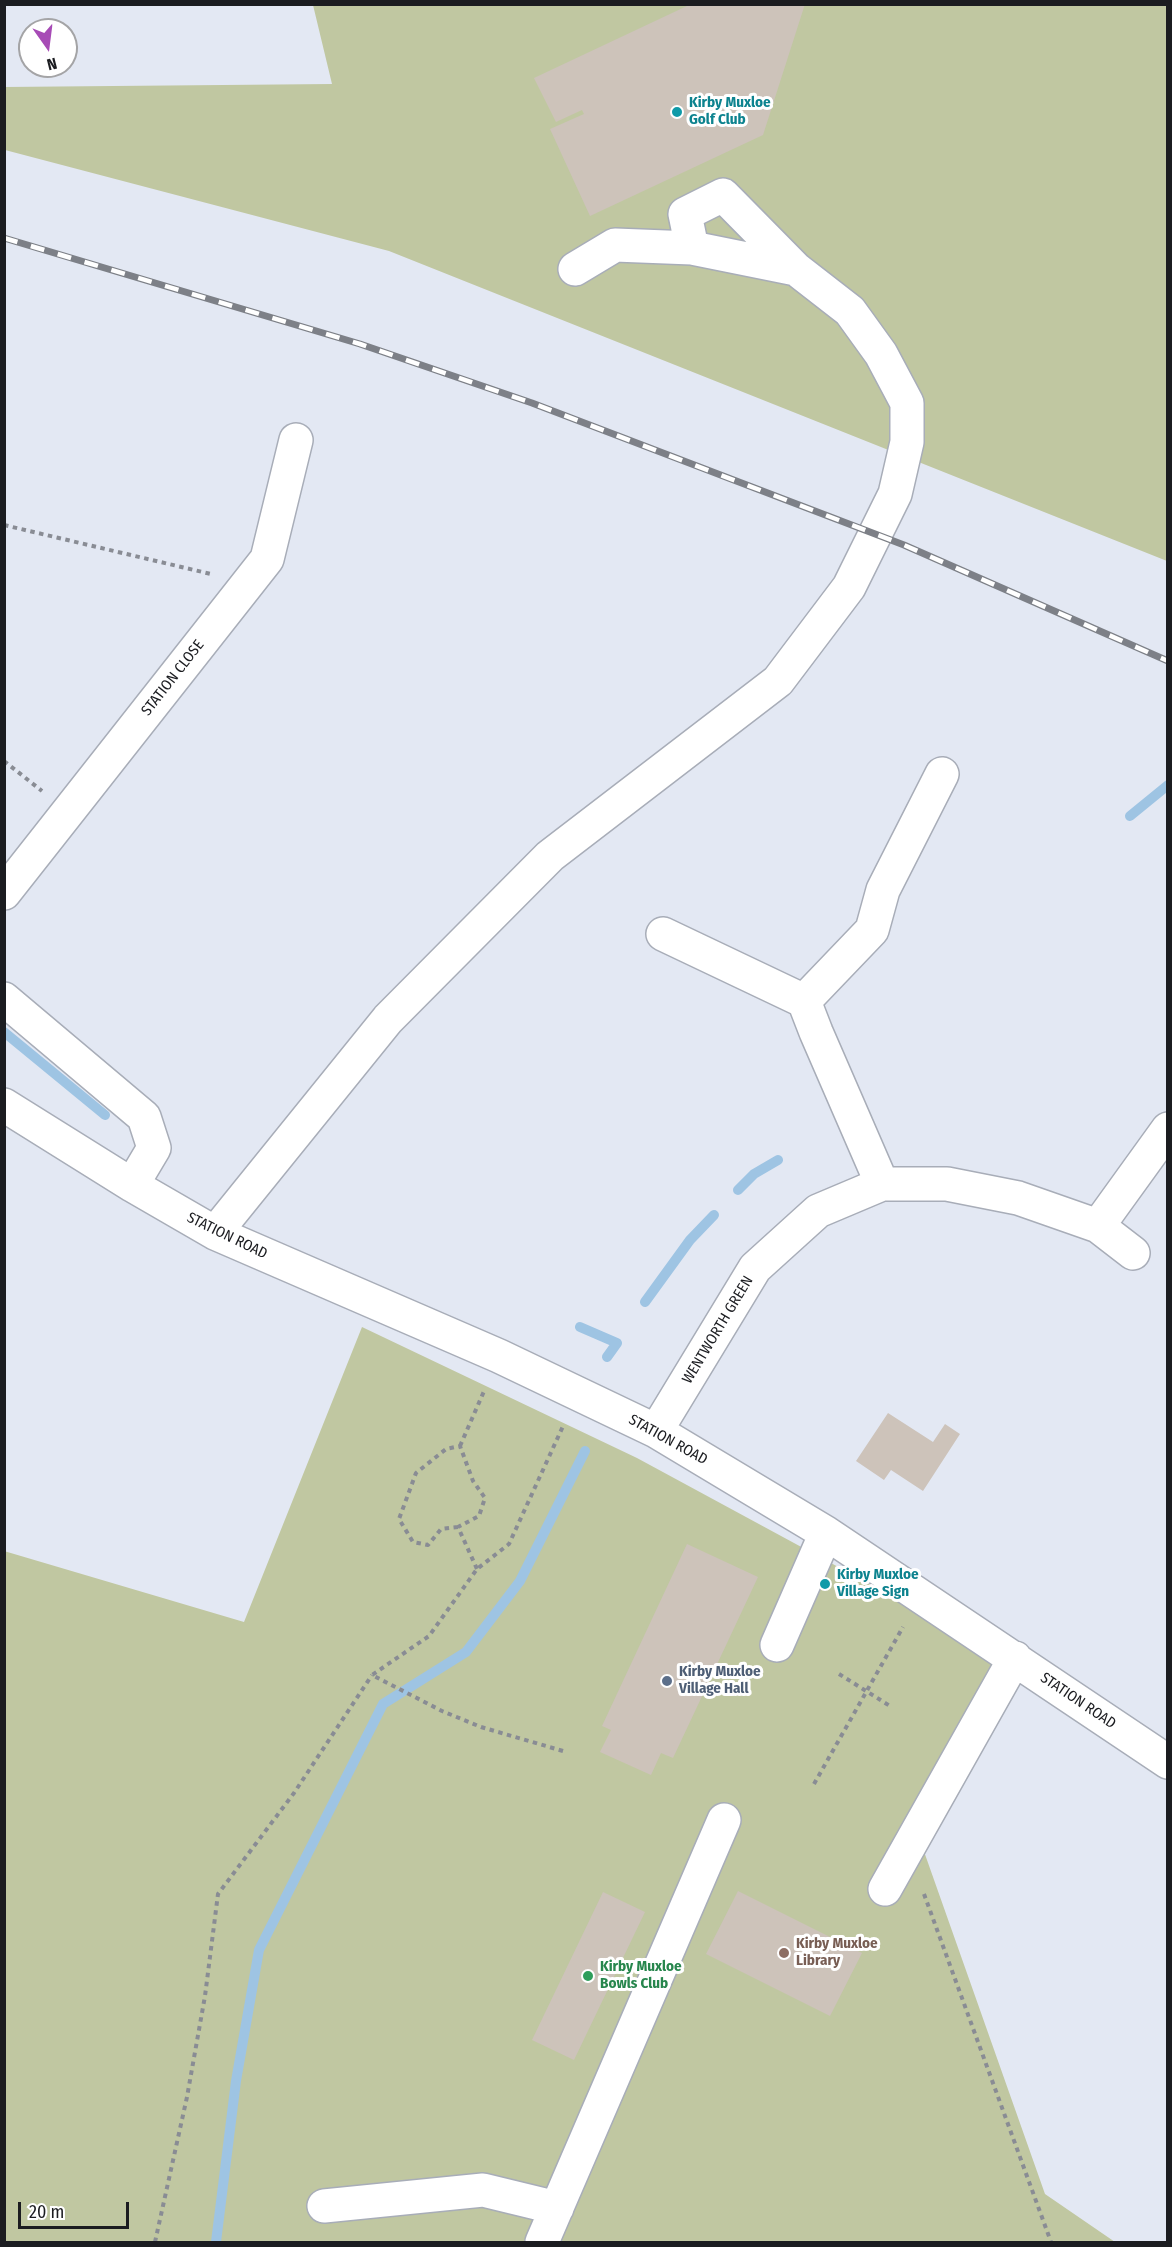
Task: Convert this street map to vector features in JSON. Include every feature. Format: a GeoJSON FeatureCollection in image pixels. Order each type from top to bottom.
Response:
{"type":"FeatureCollection","features":[{"type":"Feature","properties":{"kind":"street"},"geometry":{"type":"LineString","coordinates":[[215,1233],[388,1019],[550,856],[778,681],[849,587],[895,494],[907,442],[907,403],[881,354],[850,311],[796,269],[723,195],[685,214],[692,248]]}},
{"type":"Feature","properties":{"kind":"street"},"geometry":{"type":"LineString","coordinates":[[575,268],[615,245],[692,248],[796,269]]}},
{"type":"Feature","properties":{"kind":"street","name":"STATION CLOSE"},"geometry":{"type":"LineString","coordinates":[[4,893],[267,559],[296,440]]}},
{"type":"Feature","properties":{"kind":"street"},"geometry":{"type":"LineString","coordinates":[[804,1000],[872,930],[883,890],[942,774]]}},
{"type":"Feature","properties":{"kind":"street"},"geometry":{"type":"LineString","coordinates":[[663,934],[804,1000],[882,1184]]}},
{"type":"Feature","properties":{"kind":"street"},"geometry":{"type":"LineString","coordinates":[[4,999],[144,1117],[154,1148],[132,1185]]}},
{"type":"Feature","properties":{"kind":"street","name":"STATION ROAD"},"geometry":{"type":"LineString","coordinates":[[4,1105],[132,1185],[215,1233],[499,1356],[656,1431],[826,1533],[1167,1761]]}},
{"type":"Feature","properties":{"kind":"street"},"geometry":{"type":"LineString","coordinates":[[1098,1226],[1167,1129]]}},
{"type":"Feature","properties":{"kind":"street","name":"WENTWORTH GREEN"},"geometry":{"type":"LineString","coordinates":[[656,1431],[755,1268],[818,1211],[882,1184],[947,1184],[1018,1198],[1098,1226],[1133,1253]]}},
{"type":"Feature","properties":{"kind":"street"},"geometry":{"type":"LineString","coordinates":[[777,1645],[826,1533]]}},
{"type":"Feature","properties":{"kind":"street"},"geometry":{"type":"LineString","coordinates":[[885,1889],[1015,1658]]}},
{"type":"Feature","properties":{"kind":"street"},"geometry":{"type":"LineString","coordinates":[[542,2242],[724,1820]]}},
{"type":"Feature","properties":{"kind":"street"},"geometry":{"type":"LineString","coordinates":[[324,2205],[483,2190],[557,2208]]}},
{"type":"Feature","properties":{"kind":"path"},"geometry":{"type":"LineString","coordinates":[[4,525],[248,582]]}},
{"type":"Feature","properties":{"kind":"path"},"geometry":{"type":"LineString","coordinates":[[4,761],[68,812]]}},
{"type":"Feature","properties":{"kind":"path"},"geometry":{"type":"LineString","coordinates":[[460,1446],[446,1449],[416,1473],[399,1519],[413,1542],[428,1545],[441,1529],[458,1527],[479,1516],[485,1498],[473,1481],[460,1446],[499,1356]]}},
{"type":"Feature","properties":{"kind":"path"},"geometry":{"type":"LineString","coordinates":[[155,2242],[189,2086],[205,1996],[218,1894],[294,1793],[372,1675],[429,1636],[477,1569],[509,1544],[578,1394]]}},
{"type":"Feature","properties":{"kind":"path"},"geometry":{"type":"LineString","coordinates":[[458,1527],[477,1569]]}},
{"type":"Feature","properties":{"kind":"path"},"geometry":{"type":"LineString","coordinates":[[814,1784],[921,1595]]}},
{"type":"Feature","properties":{"kind":"path"},"geometry":{"type":"LineString","coordinates":[[839,1674],[890,1706]]}},
{"type":"Feature","properties":{"kind":"path"},"geometry":{"type":"LineString","coordinates":[[372,1675],[442,1711],[481,1726],[563,1751]]}},
{"type":"Feature","properties":{"kind":"path"},"geometry":{"type":"LineString","coordinates":[[908,1849],[1051,2242]]}},
{"type":"Feature","properties":{"kind":"green space","name":"Kirby Muxloe Golf Club"},"geometry":{"type":"Polygon","coordinates":[[[313,5],[1167,5],[1167,561],[389,251],[5,150],[4,87],[332,84],[313,5]]]}},
{"type":"Feature","properties":{"kind":"green space"},"geometry":{"type":"Polygon","coordinates":[[[362,1327],[637,1458],[999,1654],[921,1843],[1045,2194],[1115,2242],[5,2242],[4,1551],[244,1622],[362,1327]]]}},
{"type":"Feature","properties":{"kind":"building","name":"Kirby Muxloe Golf Club"},"geometry":{"type":"Polygon","coordinates":[[[684,4],[805,4],[763,135],[590,216],[550,129],[584,114],[582,110],[556,122],[534,78],[687,6],[684,4]]]}},
{"type":"Feature","properties":{"kind":"building"},"geometry":{"type":"Polygon","coordinates":[[[888,1413],[933,1442],[945,1424],[960,1434],[923,1491],[891,1470],[884,1480],[856,1461],[888,1413]]]}},
{"type":"Feature","properties":{"kind":"building","name":"Kirby Muxloe Village Hall"},"geometry":{"type":"Polygon","coordinates":[[[687,1544],[758,1577],[673,1758],[661,1753],[651,1775],[600,1752],[611,1730],[602,1726],[687,1544]]]}},
{"type":"Feature","properties":{"kind":"building","name":"Kirby Muxloe Library"},"geometry":{"type":"Polygon","coordinates":[[[738,1891],[862,1953],[830,2016],[706,1954],[738,1891]]]}},
{"type":"Feature","properties":{"kind":"building","name":"Kirby Muxloe Bowls Club"},"geometry":{"type":"Polygon","coordinates":[[[603,1892],[645,1912],[574,2060],[532,2040],[603,1892]]]}},
{"type":"Feature","properties":{"kind":"waterway"},"geometry":{"type":"LineString","coordinates":[[1130,816],[1168,785]]}},
{"type":"Feature","properties":{"kind":"waterway"},"geometry":{"type":"LineString","coordinates":[[4,1032],[105,1115]]}},
{"type":"Feature","properties":{"kind":"waterway"},"geometry":{"type":"LineString","coordinates":[[738,1190],[754,1174],[778,1160]]}},
{"type":"Feature","properties":{"kind":"waterway"},"geometry":{"type":"LineString","coordinates":[[645,1302],[690,1240],[714,1215]]}},
{"type":"Feature","properties":{"kind":"waterway"},"geometry":{"type":"LineString","coordinates":[[580,1327],[617,1343],[607,1357]]}},
{"type":"Feature","properties":{"kind":"waterway"},"geometry":{"type":"LineString","coordinates":[[216,2242],[236,2081],[259,1950],[383,1704],[466,1652],[520,1581],[585,1451]]}},
{"type":"Feature","properties":{"kind":"railway"},"geometry":{"type":"LineString","coordinates":[[4,238],[360,344],[532,403],[904,545],[1168,661]]}},
{"type":"Feature","properties":{"kind":"place","name":"Kirby Muxloe Golf Club"},"geometry":{"type":"Point","coordinates":[677,112]}},
{"type":"Feature","properties":{"kind":"place","name":"Kirby Muxloe Village Sign"},"geometry":{"type":"Point","coordinates":[825,1584]}},
{"type":"Feature","properties":{"kind":"place","name":"Kirby Muxloe Village Hall"},"geometry":{"type":"Point","coordinates":[667,1681]}},
{"type":"Feature","properties":{"kind":"place","name":"Kirby Muxloe Library"},"geometry":{"type":"Point","coordinates":[784,1953]}},
{"type":"Feature","properties":{"kind":"place","name":"Kirby Muxloe Bowls Club"},"geometry":{"type":"Point","coordinates":[588,1976]}}]}
